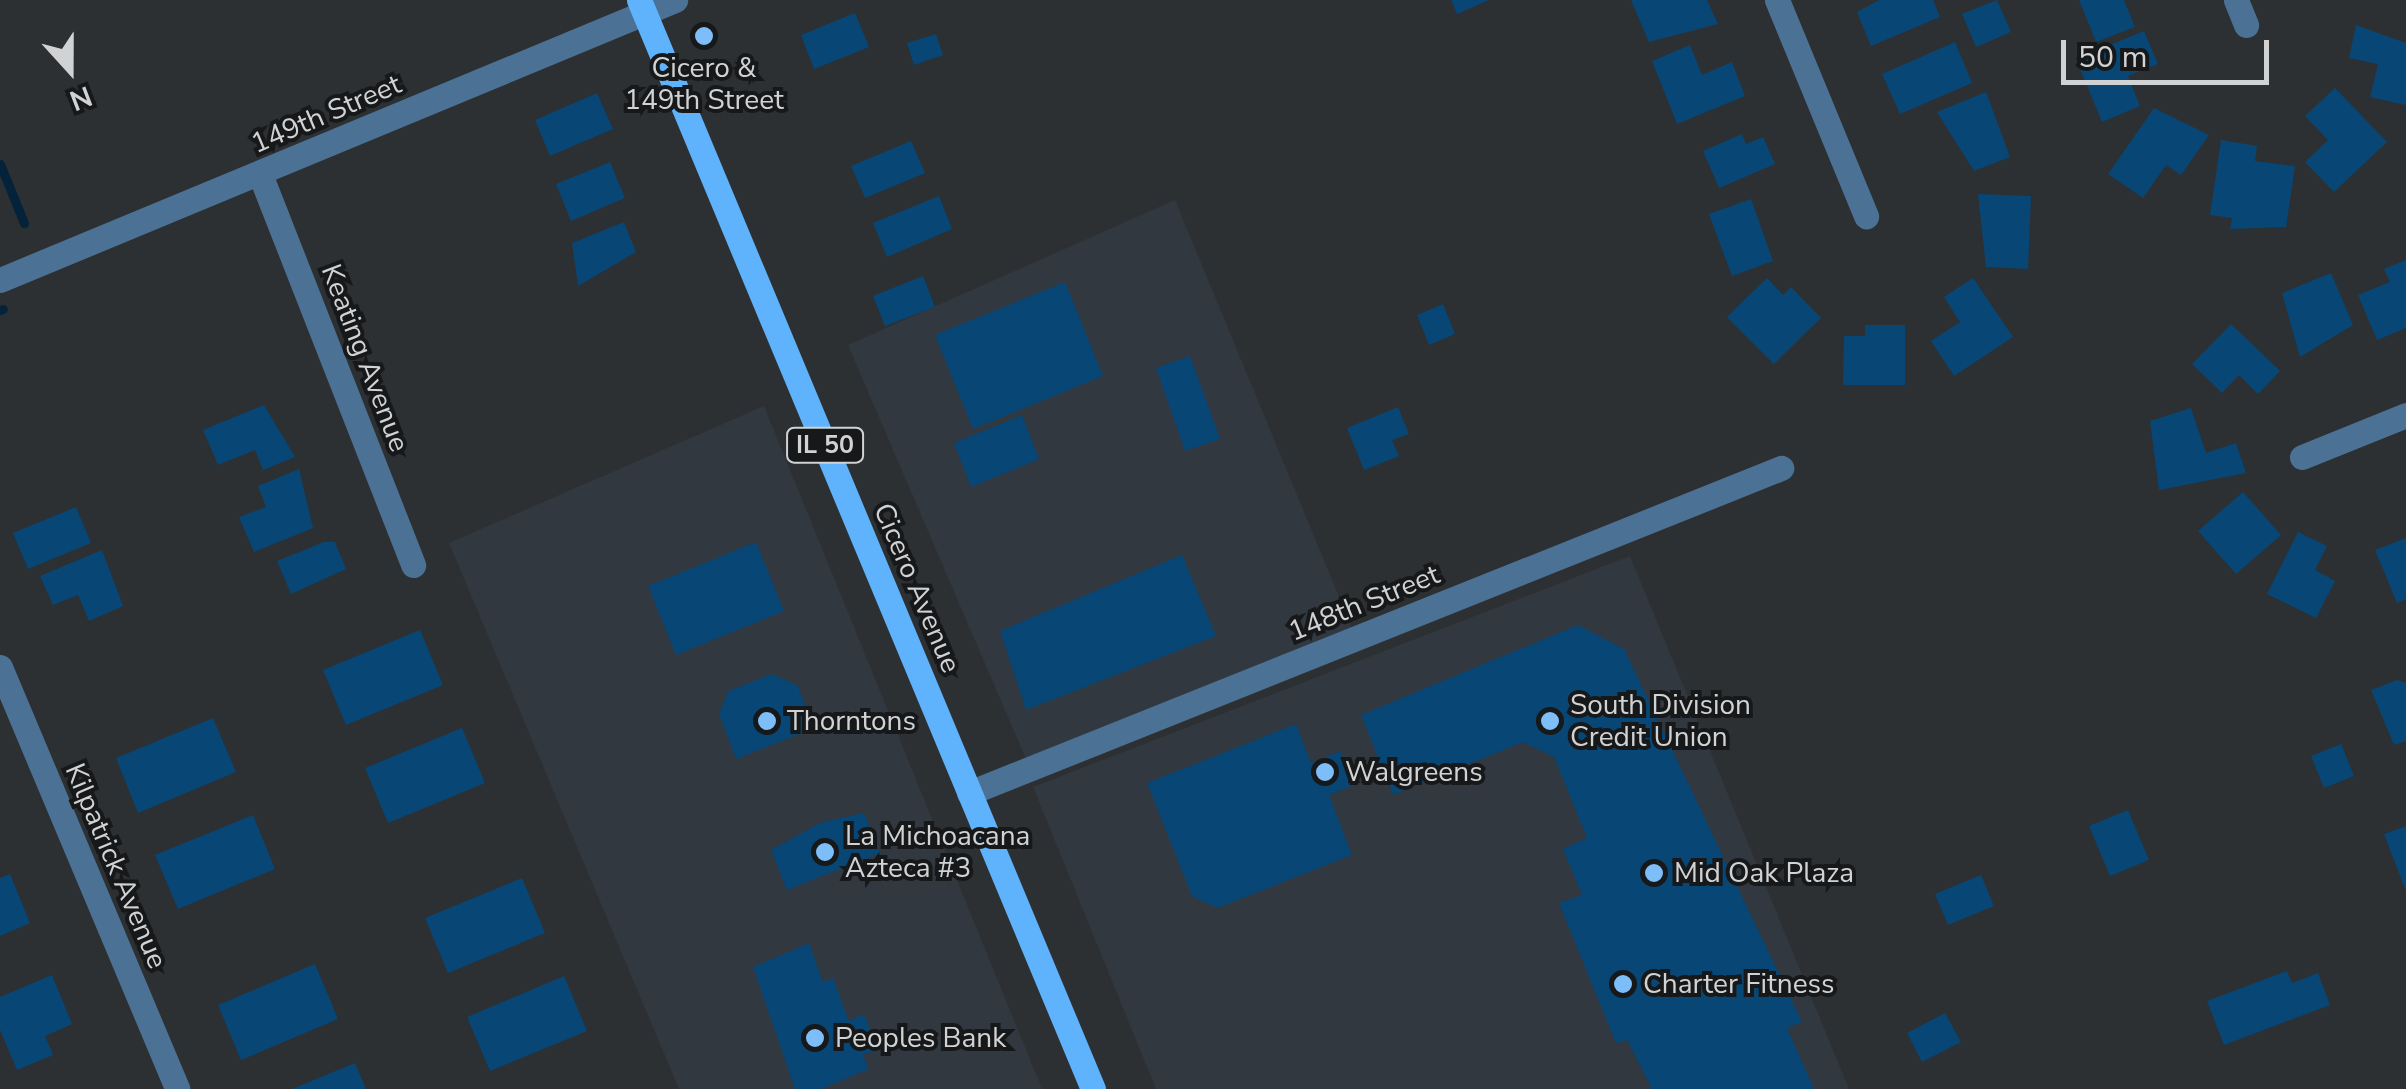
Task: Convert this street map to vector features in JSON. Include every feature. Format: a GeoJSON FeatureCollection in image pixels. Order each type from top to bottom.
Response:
{"type":"FeatureCollection","features":[{"type":"Feature","properties":{"kind":"main road","name":"Cicero Avenue"},"geometry":{"type":"LineString","coordinates":[[642,6],[1093,1089]]}},
{"type":"Feature","properties":{"kind":"street","name":"149th Street"},"geometry":{"type":"LineString","coordinates":[[0,280],[260,174],[642,6],[675,0]]}},
{"type":"Feature","properties":{"kind":"street"},"geometry":{"type":"LineString","coordinates":[[1778,0],[1866,216]]}},
{"type":"Feature","properties":{"kind":"street"},"geometry":{"type":"LineString","coordinates":[[2236,0],[2246,25]]}},
{"type":"Feature","properties":{"kind":"street","name":"Keating Avenue"},"geometry":{"type":"LineString","coordinates":[[260,174],[414,564]]}},
{"type":"Feature","properties":{"kind":"street"},"geometry":{"type":"LineString","coordinates":[[2302,457],[2406,415]]}},
{"type":"Feature","properties":{"kind":"street","name":"148th Street"},"geometry":{"type":"LineString","coordinates":[[969,793],[1781,468]]}},
{"type":"Feature","properties":{"kind":"street","name":"Kilpatrick Avenue"},"geometry":{"type":"LineString","coordinates":[[0,667],[177,1089]]}},
{"type":"Feature","properties":{"kind":"shaded area"},"geometry":{"type":"Polygon","coordinates":[[[1175,200],[1352,628],[1026,759],[848,345],[1175,200]]]}},
{"type":"Feature","properties":{"kind":"shaded area"},"geometry":{"type":"Polygon","coordinates":[[[764,406],[1042,1089],[679,1089],[449,543],[764,406]]]}},
{"type":"Feature","properties":{"kind":"shaded area","name":"Mid Oak Plaza"},"geometry":{"type":"Polygon","coordinates":[[[1630,556],[1849,1089],[1156,1089],[1033,787],[1630,556]]]}},
{"type":"Feature","properties":{"kind":"building"},"geometry":{"type":"Polygon","coordinates":[[[1451,0],[1489,0],[1457,14],[1451,0]]]}},
{"type":"Feature","properties":{"kind":"building"},"geometry":{"type":"Polygon","coordinates":[[[1631,0],[1707,0],[1718,24],[1649,42],[1631,0]]]}},
{"type":"Feature","properties":{"kind":"building"},"geometry":{"type":"Polygon","coordinates":[[[1879,0],[1933,0],[1940,17],[1871,46],[1857,12],[1879,0]]]}},
{"type":"Feature","properties":{"kind":"building"},"geometry":{"type":"Polygon","coordinates":[[[1997,0],[2011,32],[1976,47],[1962,14],[1997,0]]]}},
{"type":"Feature","properties":{"kind":"building"},"geometry":{"type":"Polygon","coordinates":[[[2079,0],[2124,0],[2135,27],[2096,42],[2079,0]]]}},
{"type":"Feature","properties":{"kind":"building"},"geometry":{"type":"Polygon","coordinates":[[[855,13],[869,47],[814,69],[801,35],[855,13]]]}},
{"type":"Feature","properties":{"kind":"building"},"geometry":{"type":"Polygon","coordinates":[[[2356,25],[2406,43],[2406,105],[2370,97],[2378,64],[2349,58],[2356,25]]]}},
{"type":"Feature","properties":{"kind":"building"},"geometry":{"type":"Polygon","coordinates":[[[2144,31],[2158,64],[2128,76],[2140,106],[2102,122],[2076,59],[2144,31]]]}},
{"type":"Feature","properties":{"kind":"building"},"geometry":{"type":"Polygon","coordinates":[[[936,34],[943,55],[914,65],[907,43],[936,34]]]}},
{"type":"Feature","properties":{"kind":"building"},"geometry":{"type":"Polygon","coordinates":[[[1955,42],[1972,83],[1900,114],[1882,74],[1955,42]]]}},
{"type":"Feature","properties":{"kind":"building"},"geometry":{"type":"Polygon","coordinates":[[[1690,45],[1702,75],[1732,62],[1745,96],[1677,124],[1652,61],[1690,45]]]}},
{"type":"Feature","properties":{"kind":"building"},"geometry":{"type":"Polygon","coordinates":[[[2335,88],[2387,142],[2334,192],[2305,162],[2328,140],[2305,116],[2335,88]]]}},
{"type":"Feature","properties":{"kind":"building"},"geometry":{"type":"Polygon","coordinates":[[[1986,92],[2010,157],[1974,171],[1937,112],[1986,92]]]}},
{"type":"Feature","properties":{"kind":"building"},"geometry":{"type":"Polygon","coordinates":[[[597,93],[613,129],[550,156],[535,120],[597,93]]]}},
{"type":"Feature","properties":{"kind":"building"},"geometry":{"type":"Polygon","coordinates":[[[2154,108],[2209,135],[2181,175],[2166,165],[2143,198],[2108,174],[2154,108]]]}},
{"type":"Feature","properties":{"kind":"building"},"geometry":{"type":"Polygon","coordinates":[[[1742,134],[1746,144],[1763,137],[1775,164],[1719,188],[1703,151],[1742,134]]]}},
{"type":"Feature","properties":{"kind":"building"},"geometry":{"type":"Polygon","coordinates":[[[2221,140],[2257,146],[2255,161],[2295,166],[2286,227],[2230,229],[2232,218],[2210,215],[2221,140]]]}},
{"type":"Feature","properties":{"kind":"building"},"geometry":{"type":"Polygon","coordinates":[[[911,141],[925,173],[865,198],[851,166],[911,141]]]}},
{"type":"Feature","properties":{"kind":"building"},"geometry":{"type":"Polygon","coordinates":[[[610,162],[625,198],[571,221],[556,184],[610,162]]]}},
{"type":"Feature","properties":{"kind":"building"},"geometry":{"type":"Polygon","coordinates":[[[1978,194],[2031,196],[2028,269],[1986,267],[1978,194]]]}},
{"type":"Feature","properties":{"kind":"building"},"geometry":{"type":"Polygon","coordinates":[[[939,196],[952,229],[887,257],[873,223],[939,196]]]}},
{"type":"Feature","properties":{"kind":"building"},"geometry":{"type":"Polygon","coordinates":[[[1751,199],[1773,261],[1732,276],[1709,214],[1751,199]]]}},
{"type":"Feature","properties":{"kind":"building"},"geometry":{"type":"Polygon","coordinates":[[[624,222],[636,252],[578,286],[572,243],[624,222]]]}},
{"type":"Feature","properties":{"kind":"building"},"geometry":{"type":"Polygon","coordinates":[[[2406,260],[2406,328],[2377,340],[2358,295],[2390,282],[2384,269],[2406,260]]]}},
{"type":"Feature","properties":{"kind":"building"},"geometry":{"type":"Polygon","coordinates":[[[2331,273],[2353,325],[2300,357],[2282,293],[2331,273]]]}},
{"type":"Feature","properties":{"kind":"building"},"geometry":{"type":"Polygon","coordinates":[[[923,276],[935,307],[885,326],[873,296],[923,276]]]}},
{"type":"Feature","properties":{"kind":"building"},"geometry":{"type":"Polygon","coordinates":[[[1767,278],[1783,295],[1791,287],[1821,318],[1774,364],[1727,317],[1767,278]]]}},
{"type":"Feature","properties":{"kind":"building"},"geometry":{"type":"Polygon","coordinates":[[[1973,278],[2013,337],[1954,376],[1931,341],[1960,322],[1944,297],[1973,278]]]}},
{"type":"Feature","properties":{"kind":"building"},"geometry":{"type":"Polygon","coordinates":[[[1065,282],[1103,376],[973,429],[935,335],[1065,282]]]}},
{"type":"Feature","properties":{"kind":"building"},"geometry":{"type":"Polygon","coordinates":[[[1443,304],[1455,334],[1429,345],[1417,315],[1443,304]]]}},
{"type":"Feature","properties":{"kind":"building"},"geometry":{"type":"Polygon","coordinates":[[[2231,324],[2280,371],[2258,394],[2239,375],[2222,393],[2192,364],[2231,324]]]}},
{"type":"Feature","properties":{"kind":"building"},"geometry":{"type":"Polygon","coordinates":[[[1865,325],[1905,325],[1905,385],[1843,385],[1844,336],[1865,336],[1865,325]]]}},
{"type":"Feature","properties":{"kind":"building"},"geometry":{"type":"Polygon","coordinates":[[[1190,356],[1220,439],[1185,451],[1156,368],[1190,356]]]}},
{"type":"Feature","properties":{"kind":"building"},"geometry":{"type":"Polygon","coordinates":[[[264,405],[295,457],[263,470],[255,450],[218,465],[203,430],[264,405]]]}},
{"type":"Feature","properties":{"kind":"building"},"geometry":{"type":"Polygon","coordinates":[[[1398,407],[1409,434],[1392,440],[1399,456],[1364,470],[1347,428],[1398,407]]]}},
{"type":"Feature","properties":{"kind":"building"},"geometry":{"type":"Polygon","coordinates":[[[2191,408],[2206,453],[2236,443],[2246,473],[2159,490],[2150,421],[2191,408]]]}},
{"type":"Feature","properties":{"kind":"building"},"geometry":{"type":"Polygon","coordinates":[[[1022,415],[1039,459],[971,487],[954,443],[1022,415]]]}},
{"type":"Feature","properties":{"kind":"building"},"geometry":{"type":"Polygon","coordinates":[[[299,469],[313,528],[254,552],[239,517],[266,507],[258,486],[299,469]]]}},
{"type":"Feature","properties":{"kind":"building"},"geometry":{"type":"Polygon","coordinates":[[[2243,492],[2281,535],[2236,574],[2198,531],[2243,492]]]}},
{"type":"Feature","properties":{"kind":"building"},"geometry":{"type":"Polygon","coordinates":[[[76,507],[91,543],[28,569],[13,533],[76,507]]]}},
{"type":"Feature","properties":{"kind":"building"},"geometry":{"type":"Polygon","coordinates":[[[2298,532],[2327,546],[2315,570],[2335,581],[2316,618],[2267,594],[2298,532]]]}},
{"type":"Feature","properties":{"kind":"building"},"geometry":{"type":"Polygon","coordinates":[[[2406,538],[2406,599],[2397,603],[2375,550],[2406,538]]]}},
{"type":"Feature","properties":{"kind":"building"},"geometry":{"type":"Polygon","coordinates":[[[324,542],[335,542],[346,569],[291,594],[277,561],[324,542]]]}},
{"type":"Feature","properties":{"kind":"building"},"geometry":{"type":"Polygon","coordinates":[[[756,542],[784,611],[676,655],[648,586],[756,542]]]}},
{"type":"Feature","properties":{"kind":"building"},"geometry":{"type":"Polygon","coordinates":[[[102,550],[123,606],[89,621],[78,595],[53,605],[40,576],[102,550]]]}},
{"type":"Feature","properties":{"kind":"building"},"geometry":{"type":"Polygon","coordinates":[[[1182,555],[1216,636],[1026,710],[1000,631],[1182,555]]]}},
{"type":"Feature","properties":{"kind":"building","name":"Mid Oak Plaza"},"geometry":{"type":"Polygon","coordinates":[[[1578,625],[1624,649],[1802,1022],[1787,1028],[1814,1089],[1652,1089],[1627,1040],[1616,1043],[1559,903],[1582,895],[1563,849],[1587,838],[1554,757],[1523,742],[1393,795],[1361,715],[1578,625]]]}},
{"type":"Feature","properties":{"kind":"building"},"geometry":{"type":"Polygon","coordinates":[[[420,630],[443,685],[346,725],[323,670],[420,630]]]}},
{"type":"Feature","properties":{"kind":"building","name":"Thorntons"},"geometry":{"type":"Polygon","coordinates":[[[772,674],[797,685],[815,728],[736,759],[719,714],[728,691],[772,674]]]}},
{"type":"Feature","properties":{"kind":"building"},"geometry":{"type":"Polygon","coordinates":[[[2397,680],[2406,683],[2406,741],[2394,745],[2371,690],[2397,680]]]}},
{"type":"Feature","properties":{"kind":"building"},"geometry":{"type":"Polygon","coordinates":[[[213,718],[236,772],[138,813],[116,758],[213,718]]]}},
{"type":"Feature","properties":{"kind":"building","name":"Walgreens"},"geometry":{"type":"Polygon","coordinates":[[[1296,724],[1311,763],[1340,751],[1354,785],[1329,795],[1352,855],[1217,908],[1192,896],[1147,783],[1296,724]]]}},
{"type":"Feature","properties":{"kind":"building"},"geometry":{"type":"Polygon","coordinates":[[[462,728],[485,783],[388,823],[365,768],[462,728]]]}},
{"type":"Feature","properties":{"kind":"building"},"geometry":{"type":"Polygon","coordinates":[[[2341,744],[2354,776],[2324,788],[2311,756],[2341,744]]]}},
{"type":"Feature","properties":{"kind":"building"},"geometry":{"type":"Polygon","coordinates":[[[2128,810],[2149,860],[2110,876],[2089,826],[2128,810]]]}},
{"type":"Feature","properties":{"kind":"building","name":"La Michoacana Azteca #3"},"geometry":{"type":"Polygon","coordinates":[[[864,813],[880,853],[787,890],[771,850],[822,822],[864,813]]]}},
{"type":"Feature","properties":{"kind":"building"},"geometry":{"type":"Polygon","coordinates":[[[253,815],[275,869],[178,909],[155,855],[253,815]]]}},
{"type":"Feature","properties":{"kind":"building"},"geometry":{"type":"Polygon","coordinates":[[[2406,826],[2406,891],[2384,834],[2406,826]]]}},
{"type":"Feature","properties":{"kind":"building"},"geometry":{"type":"Polygon","coordinates":[[[10,874],[30,923],[0,936],[0,878],[10,874]]]}},
{"type":"Feature","properties":{"kind":"building"},"geometry":{"type":"Polygon","coordinates":[[[1981,875],[1994,906],[1948,925],[1935,894],[1981,875]]]}},
{"type":"Feature","properties":{"kind":"building"},"geometry":{"type":"Polygon","coordinates":[[[522,878],[545,933],[448,973],[425,918],[522,878]]]}},
{"type":"Feature","properties":{"kind":"building","name":"Peoples Bank"},"geometry":{"type":"Polygon","coordinates":[[[809,943],[823,982],[833,978],[849,1021],[864,1014],[878,1049],[863,1055],[869,1069],[821,1089],[795,1089],[753,967],[809,943]]]}},
{"type":"Feature","properties":{"kind":"building"},"geometry":{"type":"Polygon","coordinates":[[[315,964],[338,1019],[241,1060],[218,1005],[315,964]]]}},
{"type":"Feature","properties":{"kind":"building"},"geometry":{"type":"Polygon","coordinates":[[[2287,971],[2292,983],[2318,973],[2330,1005],[2224,1045],[2207,1001],[2287,971]]]}},
{"type":"Feature","properties":{"kind":"building"},"geometry":{"type":"Polygon","coordinates":[[[52,975],[72,1024],[45,1036],[53,1055],[17,1070],[0,1030],[0,997],[52,975]]]}},
{"type":"Feature","properties":{"kind":"building"},"geometry":{"type":"Polygon","coordinates":[[[564,976],[587,1031],[490,1071],[467,1017],[564,976]]]}},
{"type":"Feature","properties":{"kind":"building"},"geometry":{"type":"Polygon","coordinates":[[[1945,1013],[1961,1042],[1922,1062],[1907,1033],[1945,1013]]]}},
{"type":"Feature","properties":{"kind":"building"},"geometry":{"type":"Polygon","coordinates":[[[355,1063],[366,1089],[292,1089],[355,1063]]]}},
{"type":"Feature","properties":{"kind":"waterway"},"geometry":{"type":"LineString","coordinates":[[0,164],[24,223]]}},
{"type":"Feature","properties":{"kind":"place","name":"Cicero & 149th Street"},"geometry":{"type":"Point","coordinates":[704,36]}},
{"type":"Feature","properties":{"kind":"place","name":"Thorntons"},"geometry":{"type":"Point","coordinates":[767,721]}},
{"type":"Feature","properties":{"kind":"place","name":"South Division Credit Union"},"geometry":{"type":"Point","coordinates":[1550,721]}},
{"type":"Feature","properties":{"kind":"place","name":"Walgreens"},"geometry":{"type":"Point","coordinates":[1325,772]}},
{"type":"Feature","properties":{"kind":"place","name":"La Michoacana Azteca #3"},"geometry":{"type":"Point","coordinates":[825,852]}},
{"type":"Feature","properties":{"kind":"place","name":"Mid Oak Plaza"},"geometry":{"type":"Point","coordinates":[1654,873]}},
{"type":"Feature","properties":{"kind":"place","name":"Charter Fitness"},"geometry":{"type":"Point","coordinates":[1623,984]}},
{"type":"Feature","properties":{"kind":"place","name":"Peoples Bank"},"geometry":{"type":"Point","coordinates":[815,1038]}}]}
